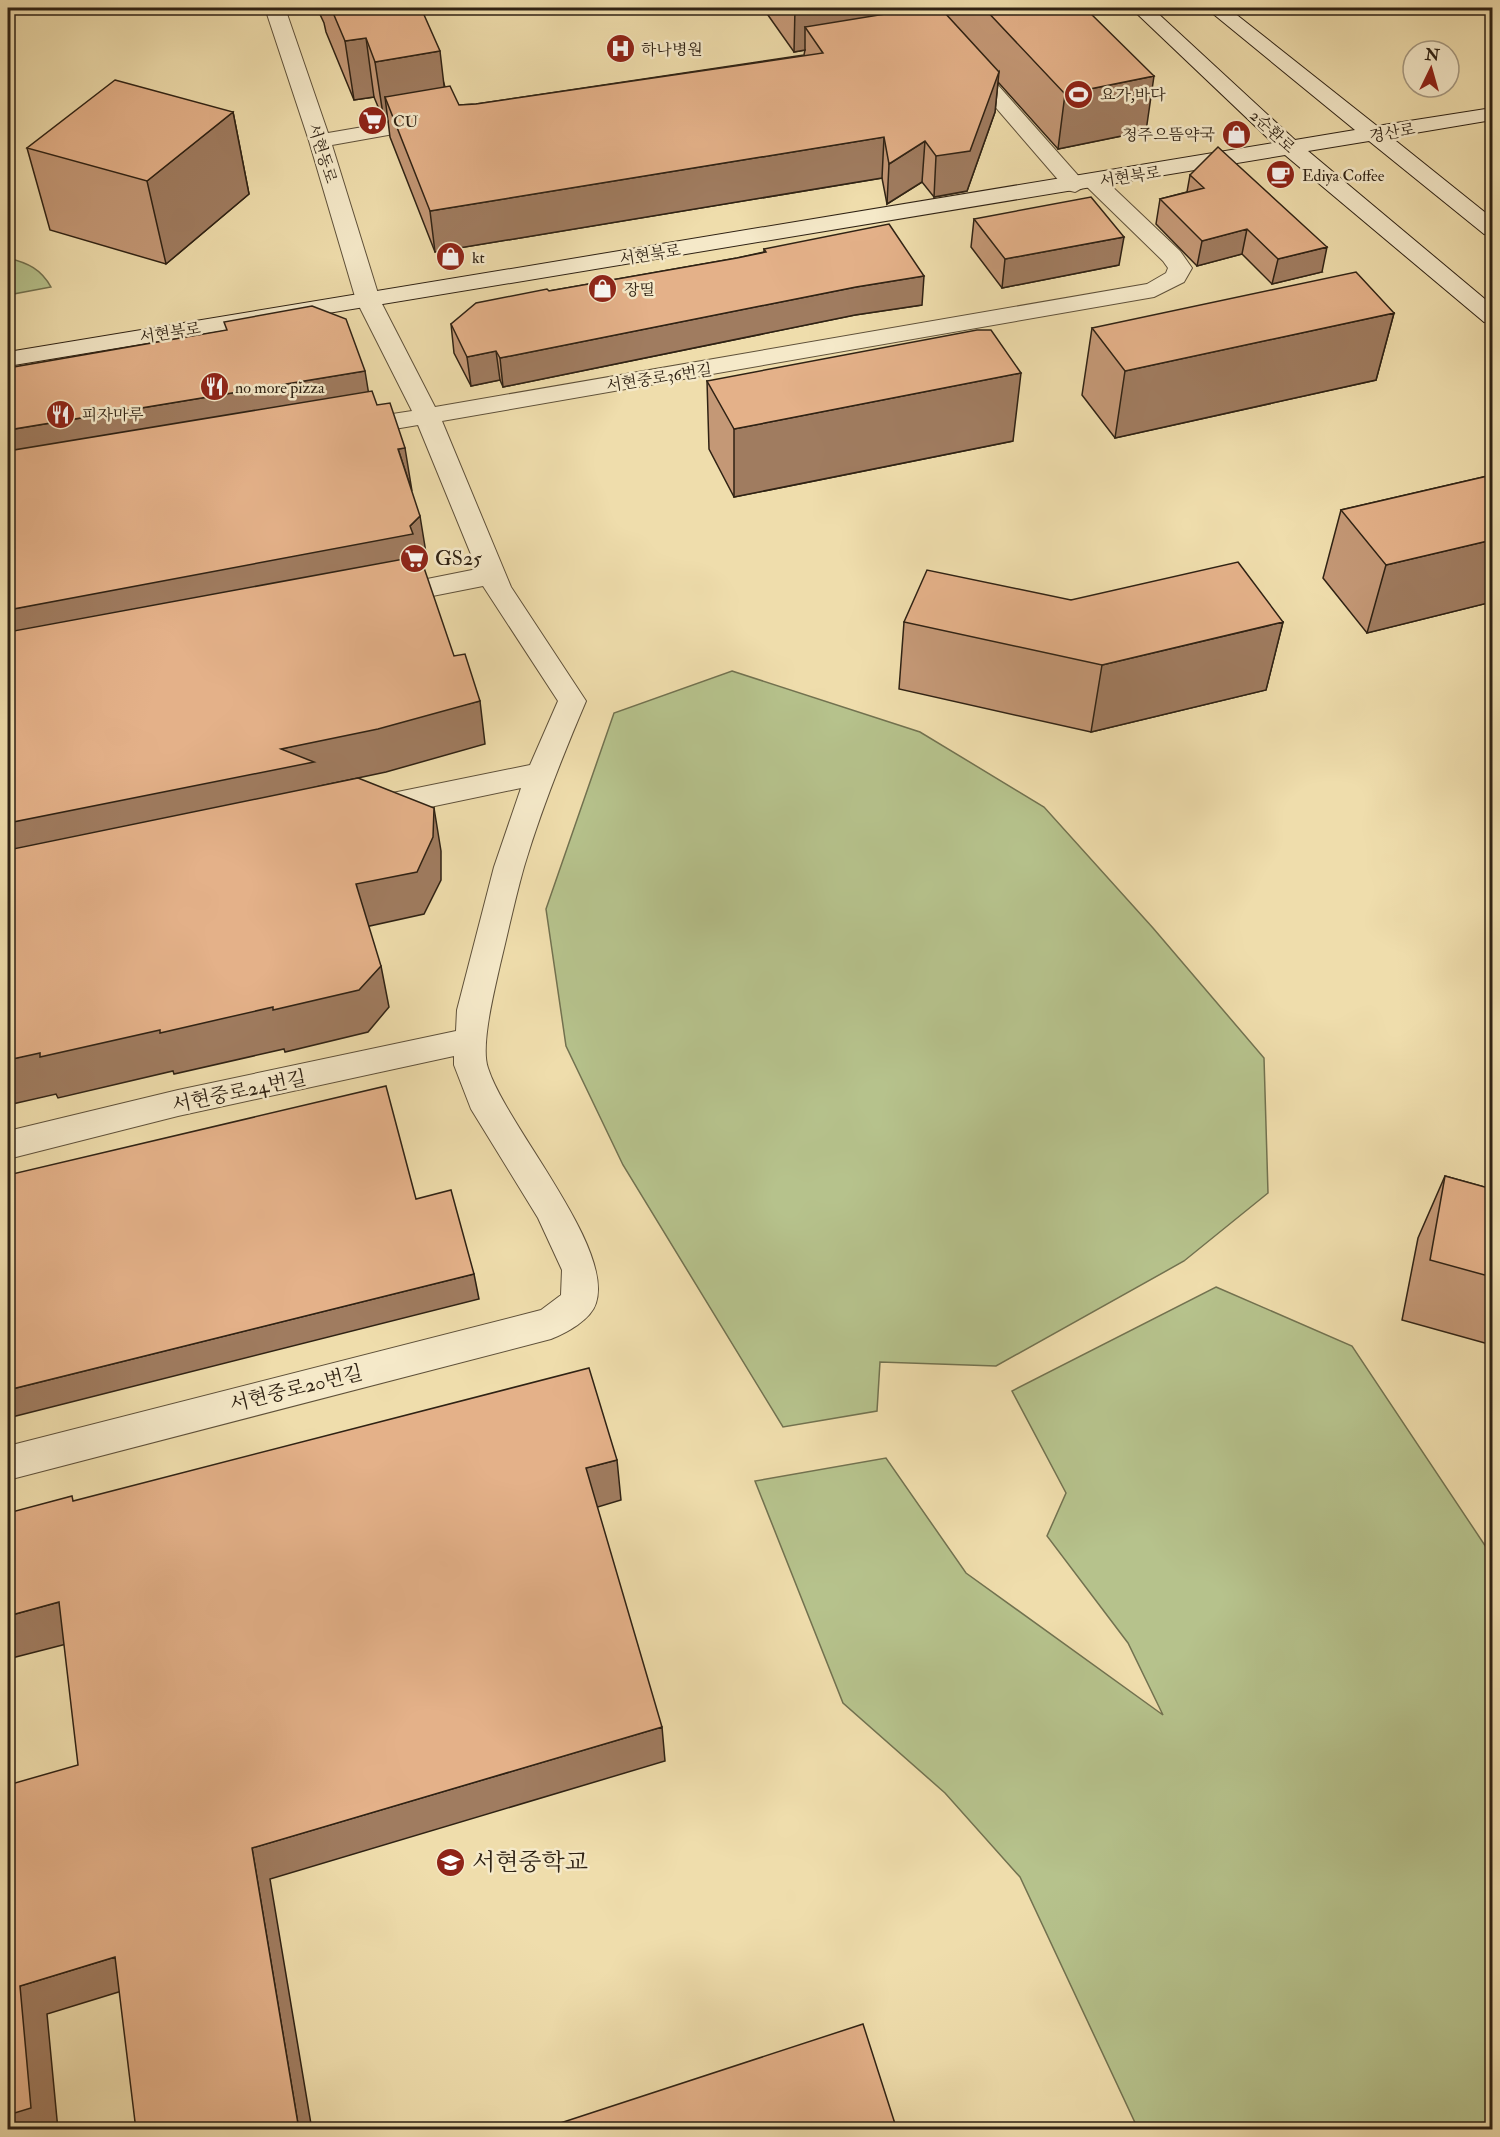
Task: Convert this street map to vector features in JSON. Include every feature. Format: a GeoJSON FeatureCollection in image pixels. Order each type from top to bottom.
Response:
{"type":"FeatureCollection","features":[{"type":"Feature","properties":{"kind":"street","name":"서현동로"},"geometry":{"type":"LineString","coordinates":[[275,8],[320,141],[368,300],[427,416],[498,588],[572,701],[541,772]]}},
{"type":"Feature","properties":{"kind":"street"},"geometry":{"type":"LineString","coordinates":[[1216,8],[1492,229]]}},
{"type":"Feature","properties":{"kind":"street","name":"2순환로"},"geometry":{"type":"LineString","coordinates":[[1140,9],[1292,149],[1492,317]]}},
{"type":"Feature","properties":{"kind":"street"},"geometry":{"type":"LineString","coordinates":[[949,44],[1084,183]]}},
{"type":"Feature","properties":{"kind":"street","name":"경산로"},"geometry":{"type":"LineString","coordinates":[[1292,149],[1492,114]]}},
{"type":"Feature","properties":{"kind":"street"},"geometry":{"type":"LineString","coordinates":[[320,141],[450,118]]}},
{"type":"Feature","properties":{"kind":"street","name":"서현북로"},"geometry":{"type":"LineString","coordinates":[[8,359],[1292,149]]}},
{"type":"Feature","properties":{"kind":"street","name":"서현중로36번길"},"geometry":{"type":"LineString","coordinates":[[333,431],[787,356],[1154,290],[1176,277],[1180,268],[1172,256],[1084,183]]}},
{"type":"Feature","properties":{"kind":"street"},"geometry":{"type":"LineString","coordinates":[[364,600],[493,575]]}},
{"type":"Feature","properties":{"kind":"street"},"geometry":{"type":"LineString","coordinates":[[343,814],[541,772]]}},
{"type":"Feature","properties":{"kind":"street"},"geometry":{"type":"LineString","coordinates":[[471,1040],[472,1010],[508,867],[541,772]]}},
{"type":"Feature","properties":{"kind":"street","name":"서현중로24번길"},"geometry":{"type":"LineString","coordinates":[[8,1145],[178,1103],[471,1040]]}},
{"type":"Feature","properties":{"kind":"street","name":"서현중로20번길"},"geometry":{"type":"LineString","coordinates":[[8,1463],[551,1323],[579,1302],[580,1270],[552,1210],[488,1109],[470,1065],[471,1040]]}},
{"type":"Feature","properties":{"kind":"green space"},"geometry":{"type":"Polygon","coordinates":[[[8,258],[33,268],[51,287],[8,295],[8,258]]]}},
{"type":"Feature","properties":{"kind":"green space"},"geometry":{"type":"Polygon","coordinates":[[[732,671],[920,732],[1044,807],[1153,928],[1264,1058],[1268,1193],[1184,1261],[996,1366],[880,1362],[877,1411],[783,1427],[623,1165],[566,1046],[546,909],[614,713],[732,671]]]}},
{"type":"Feature","properties":{"kind":"green space"},"geometry":{"type":"Polygon","coordinates":[[[1216,1287],[1352,1346],[1492,1556],[1492,2129],[1138,2129],[1020,1877],[945,1793],[843,1703],[755,1481],[886,1458],[966,1573],[1163,1715],[1128,1643],[1047,1536],[1066,1493],[1012,1391],[1216,1287]]]}},
{"type":"Feature","properties":{"kind":"building"},"geometry":{"type":"Polygon","coordinates":[[[331,8],[421,8],[440,51],[375,62],[366,38],[345,41],[331,8]]]}},
{"type":"Feature","properties":{"kind":"building"},"geometry":{"type":"Polygon","coordinates":[[[922,8],[944,12],[999,72],[970,151],[936,156],[925,141],[889,164],[884,137],[430,211],[385,97],[450,86],[459,105],[476,104],[823,53],[805,27],[922,8]]]}},
{"type":"Feature","properties":{"kind":"building"},"geometry":{"type":"Polygon","coordinates":[[[984,8],[1085,8],[1154,76],[1065,94],[984,8]]]}},
{"type":"Feature","properties":{"kind":"building"},"geometry":{"type":"Polygon","coordinates":[[[115,80],[233,112],[147,181],[27,148],[115,80]]]}},
{"type":"Feature","properties":{"kind":"building"},"geometry":{"type":"Polygon","coordinates":[[[1218,147],[1327,247],[1278,259],[1247,229],[1202,241],[1160,199],[1204,188],[1190,175],[1218,147]]]}},
{"type":"Feature","properties":{"kind":"building"},"geometry":{"type":"Polygon","coordinates":[[[1091,197],[1124,237],[1005,259],[974,219],[1091,197]]]}},
{"type":"Feature","properties":{"kind":"building"},"geometry":{"type":"Polygon","coordinates":[[[889,224],[924,276],[856,287],[500,358],[496,351],[467,357],[451,324],[476,303],[737,258],[766,252],[764,249],[889,224]]]}},
{"type":"Feature","properties":{"kind":"building"},"geometry":{"type":"Polygon","coordinates":[[[1356,272],[1394,313],[1125,371],[1092,328],[1356,272]]]}},
{"type":"Feature","properties":{"kind":"building"},"geometry":{"type":"Polygon","coordinates":[[[312,306],[346,319],[365,371],[8,430],[8,368],[227,330],[224,322],[312,306]]]}},
{"type":"Feature","properties":{"kind":"building"},"geometry":{"type":"Polygon","coordinates":[[[977,330],[991,330],[1021,373],[734,429],[707,381],[977,330]]]}},
{"type":"Feature","properties":{"kind":"building"},"geometry":{"type":"Polygon","coordinates":[[[372,391],[377,405],[390,403],[405,448],[398,449],[420,516],[410,526],[413,534],[8,610],[8,451],[372,391]]]}},
{"type":"Feature","properties":{"kind":"building"},"geometry":{"type":"Polygon","coordinates":[[[1492,475],[1492,540],[1386,565],[1341,510],[1492,475]]]}},
{"type":"Feature","properties":{"kind":"building"},"geometry":{"type":"Polygon","coordinates":[[[420,556],[454,656],[465,654],[480,701],[378,729],[281,749],[314,762],[8,823],[8,632],[420,556]]]}},
{"type":"Feature","properties":{"kind":"building"},"geometry":{"type":"Polygon","coordinates":[[[1238,562],[1283,622],[1102,665],[904,622],[927,570],[1071,600],[1238,562]]]}},
{"type":"Feature","properties":{"kind":"building"},"geometry":{"type":"Polygon","coordinates":[[[358,778],[434,808],[433,837],[417,872],[356,884],[381,966],[359,990],[273,1010],[273,1007],[40,1057],[40,1053],[8,1060],[8,850],[358,778]]]}},
{"type":"Feature","properties":{"kind":"building"},"geometry":{"type":"Polygon","coordinates":[[[386,1086],[416,1199],[451,1190],[474,1274],[8,1390],[8,1175],[386,1086]]]}},
{"type":"Feature","properties":{"kind":"building"},"geometry":{"type":"Polygon","coordinates":[[[1445,1176],[1492,1189],[1492,1277],[1430,1260],[1445,1176]]]}},
{"type":"Feature","properties":{"kind":"building"},"geometry":{"type":"Polygon","coordinates":[[[589,1368],[617,1460],[586,1468],[662,1727],[252,1848],[299,2130],[136,2130],[115,1957],[20,1986],[31,2108],[8,2115],[8,1785],[78,1765],[59,1602],[8,1616],[8,1513],[72,1496],[73,1501],[589,1368]]]}},
{"type":"Feature","properties":{"kind":"building"},"geometry":{"type":"Polygon","coordinates":[[[863,2024],[897,2130],[539,2130],[863,2024]]]}},
{"type":"Feature","properties":{"kind":"place","name":"하나병원"},"geometry":{"type":"Point","coordinates":[620,49]}},
{"type":"Feature","properties":{"kind":"place","name":"요가,바다"},"geometry":{"type":"Point","coordinates":[1079,94]}},
{"type":"Feature","properties":{"kind":"place","name":"CU"},"geometry":{"type":"Point","coordinates":[372,121]}},
{"type":"Feature","properties":{"kind":"place","name":"청주으뜸약국"},"geometry":{"type":"Point","coordinates":[1236,134]}},
{"type":"Feature","properties":{"kind":"place","name":"Ediya Coffee"},"geometry":{"type":"Point","coordinates":[1281,175]}},
{"type":"Feature","properties":{"kind":"place","name":"kt"},"geometry":{"type":"Point","coordinates":[451,257]}},
{"type":"Feature","properties":{"kind":"place","name":"장띨"},"geometry":{"type":"Point","coordinates":[603,289]}},
{"type":"Feature","properties":{"kind":"place","name":"no more pizza"},"geometry":{"type":"Point","coordinates":[214,387]}},
{"type":"Feature","properties":{"kind":"place","name":"피자마루"},"geometry":{"type":"Point","coordinates":[61,414]}},
{"type":"Feature","properties":{"kind":"place","name":"GS25"},"geometry":{"type":"Point","coordinates":[414,558]}},
{"type":"Feature","properties":{"kind":"place","name":"서현중학교"},"geometry":{"type":"Point","coordinates":[451,1862]}}]}
